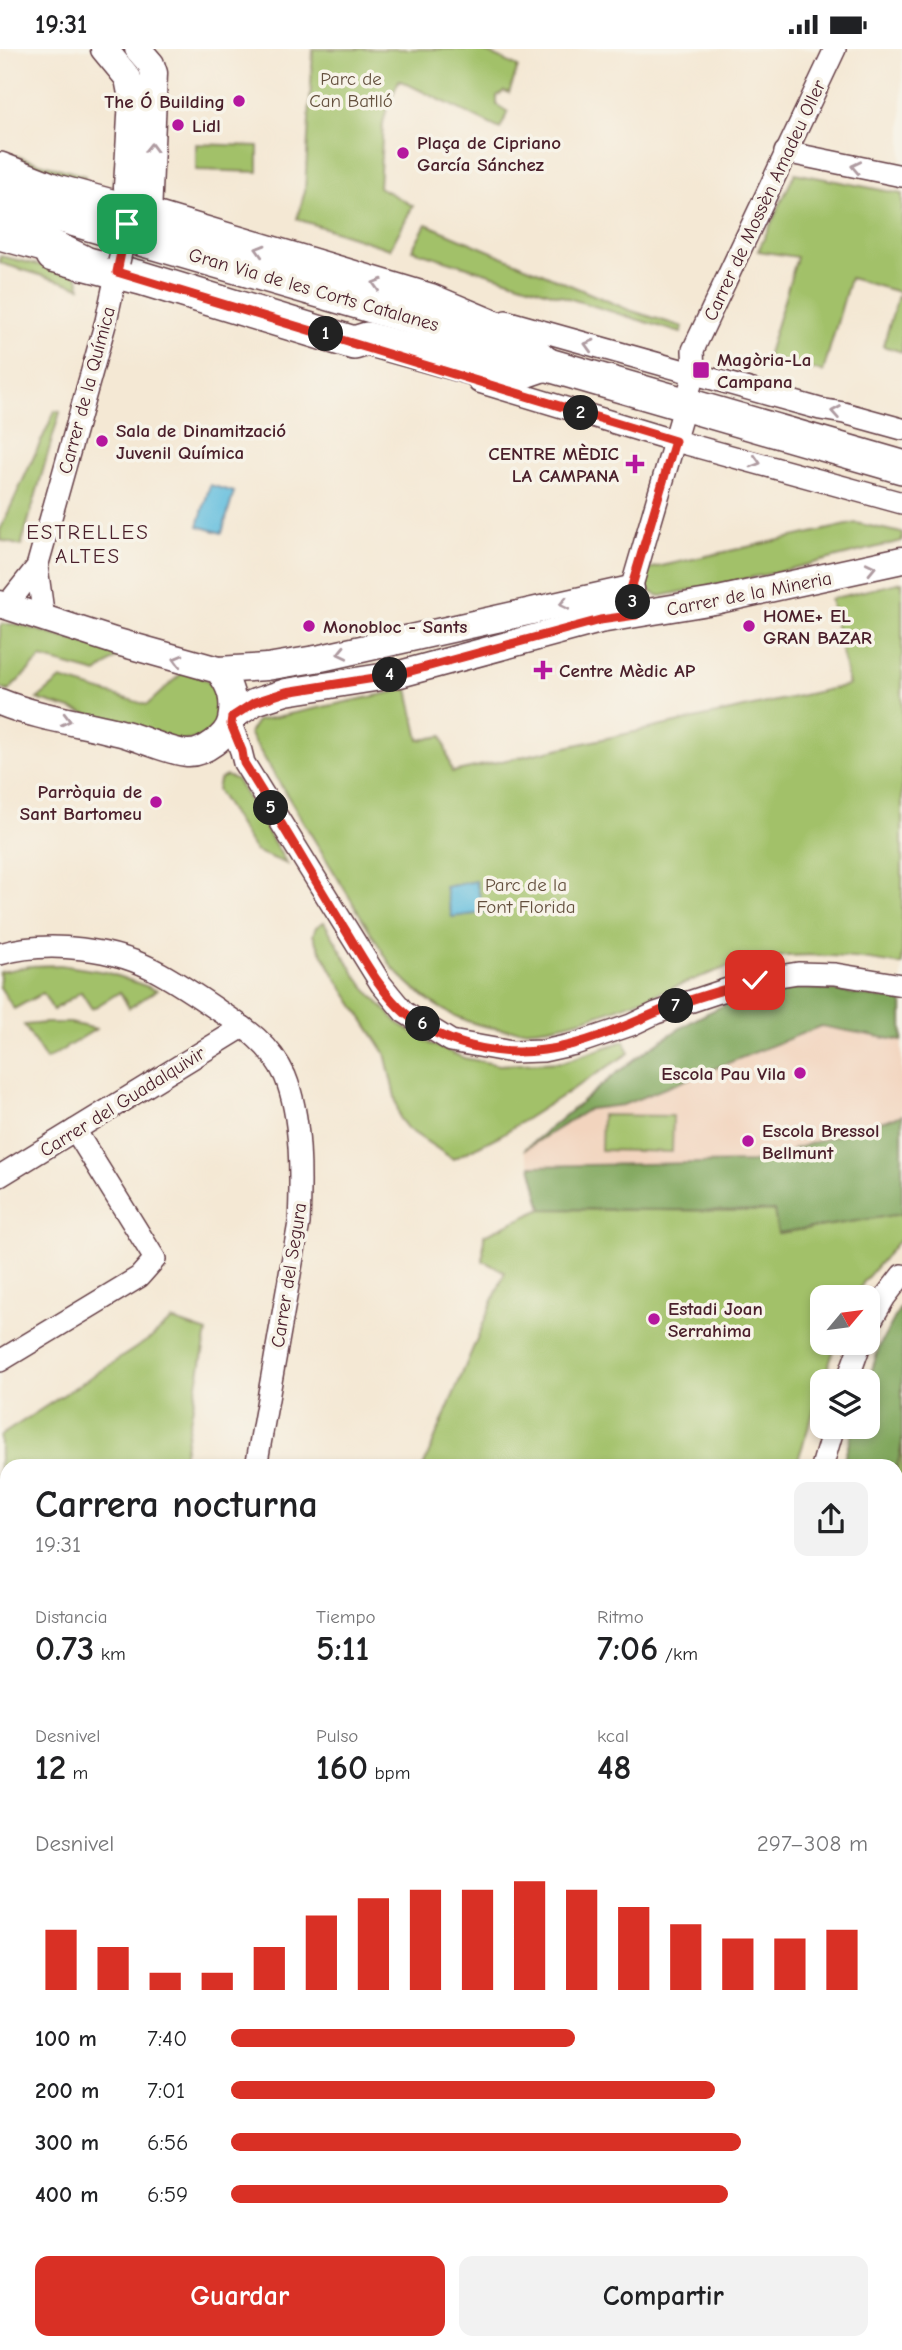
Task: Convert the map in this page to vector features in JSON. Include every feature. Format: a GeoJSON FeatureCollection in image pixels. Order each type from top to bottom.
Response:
{"type":"FeatureCollection","features":[{"type":"Feature","properties":{"kind":"highway"},"geometry":{"type":"LineString","coordinates":[[0,183],[56,191]]}},
{"type":"Feature","properties":{"kind":"highway","name":"Gran Via de les Corts Catalanes"},"geometry":{"type":"LineString","coordinates":[[0,197],[454,329],[545,364]]}},
{"type":"Feature","properties":{"kind":"highway","name":"Gran Via de les Corts Catalanes"},"geometry":{"type":"LineString","coordinates":[[0,216],[503,362],[545,364]]}},
{"type":"Feature","properties":{"kind":"highway"},"geometry":{"type":"LineString","coordinates":[[0,232],[44,244],[81,261]]}},
{"type":"Feature","properties":{"kind":"main road"},"geometry":{"type":"LineString","coordinates":[[0,169],[135,217],[429,300],[519,338],[545,364],[513,375],[479,370],[367,339],[354,343],[118,267],[0,243]]}},
{"type":"Feature","properties":{"kind":"main road","name":"Gran Via de les Corts Catalanes"},"geometry":{"type":"LineString","coordinates":[[545,364],[902,467]]}},
{"type":"Feature","properties":{"kind":"street","name":"Carrer de Mossèn Amadeu Oller"},"geometry":{"type":"LineString","coordinates":[[694,374],[693,350],[835,49]]}},
{"type":"Feature","properties":{"kind":"street"},"geometry":{"type":"LineString","coordinates":[[121,51],[132,99],[127,187],[135,217]]}},
{"type":"Feature","properties":{"kind":"street"},"geometry":{"type":"LineString","coordinates":[[121,51],[151,64],[154,73],[135,217]]}},
{"type":"Feature","properties":{"kind":"street"},"geometry":{"type":"LineString","coordinates":[[785,152],[902,176]]}},
{"type":"Feature","properties":{"kind":"street","name":"Carrer de la Química"},"geometry":{"type":"LineString","coordinates":[[44,619],[37,567],[106,321],[118,267],[135,217]]}},
{"type":"Feature","properties":{"kind":"street"},"geometry":{"type":"LineString","coordinates":[[429,300],[820,409],[902,429]]}},
{"type":"Feature","properties":{"kind":"street"},"geometry":{"type":"LineString","coordinates":[[354,343],[675,441],[902,503]]}},
{"type":"Feature","properties":{"kind":"street"},"geometry":{"type":"LineString","coordinates":[[636,615],[631,589],[694,374]]}},
{"type":"Feature","properties":{"kind":"street","name":"Carrer de la Mineria"},"geometry":{"type":"LineString","coordinates":[[207,748],[231,720],[255,702],[286,692],[400,674],[600,620],[714,601],[902,560]]}},
{"type":"Feature","properties":{"kind":"street","name":"Carrer de la Química"},"geometry":{"type":"LineString","coordinates":[[3,605],[37,567]]}},
{"type":"Feature","properties":{"kind":"street"},"geometry":{"type":"LineString","coordinates":[[3,605],[114,641],[218,670],[267,667],[321,658],[631,589]]}},
{"type":"Feature","properties":{"kind":"street"},"geometry":{"type":"LineString","coordinates":[[218,670],[230,688],[233,704],[231,720],[242,751],[241,759],[380,983],[404,1012],[451,1041],[512,1052],[543,1051],[575,1044],[755,980],[798,973],[835,974],[902,985]]}},
{"type":"Feature","properties":{"kind":"street"},"geometry":{"type":"LineString","coordinates":[[0,702],[125,734],[188,754],[207,748],[241,759]]}},
{"type":"Feature","properties":{"kind":"street","name":"Carrer del Segura"},"geometry":{"type":"LineString","coordinates":[[0,954],[49,946],[80,949],[124,958],[158,972],[260,1040],[274,1056],[286,1078],[299,1149],[299,1223],[257,1459]]}},
{"type":"Feature","properties":{"kind":"street","name":"Carrer del Guadalquivir"},"geometry":{"type":"LineString","coordinates":[[0,1176],[243,1027]]}},
{"type":"Feature","properties":{"kind":"street"},"geometry":{"type":"LineString","coordinates":[[0,1361],[139,1277],[155,1259],[75,1130]]}},
{"type":"Feature","properties":{"kind":"street"},"geometry":{"type":"LineString","coordinates":[[880,1306],[902,1275]]}},
{"type":"Feature","properties":{"kind":"street"},"geometry":{"type":"LineString","coordinates":[[824,1459],[830,1439]]}},
{"type":"Feature","properties":{"kind":"shaded area","name":"Escola Pau Vila"},"geometry":{"type":"Polygon","coordinates":[[[821,1026],[902,1041],[902,1115],[793,1149],[792,1152],[753,1162],[531,1166],[524,1150],[589,1109],[623,1105],[803,1029],[821,1026]]]}},
{"type":"Feature","properties":{"kind":"green space","name":"Parc de Can Batlló"},"geometry":{"type":"Polygon","coordinates":[[[313,49],[480,49],[518,67],[509,93],[504,91],[497,96],[497,105],[508,112],[500,129],[399,80],[383,123],[379,187],[413,206],[390,249],[297,219],[305,191],[313,49]]]}},
{"type":"Feature","properties":{"kind":"green space"},"geometry":{"type":"Polygon","coordinates":[[[196,144],[258,146],[258,172],[196,170],[196,144]]]}},
{"type":"Feature","properties":{"kind":"green space"},"geometry":{"type":"Polygon","coordinates":[[[9,154],[85,176],[85,187],[7,159],[9,154]]]}},
{"type":"Feature","properties":{"kind":"green space"},"geometry":{"type":"Polygon","coordinates":[[[795,173],[902,194],[902,293],[850,278],[823,372],[767,357],[797,257],[758,251],[795,173]]]}},
{"type":"Feature","properties":{"kind":"green space"},"geometry":{"type":"Polygon","coordinates":[[[426,224],[629,310],[683,327],[681,333],[412,250],[426,224]]]}},
{"type":"Feature","properties":{"kind":"green space"},"geometry":{"type":"Polygon","coordinates":[[[0,256],[69,272],[78,276],[80,287],[0,263],[0,256]]]}},
{"type":"Feature","properties":{"kind":"green space"},"geometry":{"type":"Polygon","coordinates":[[[898,296],[902,297],[902,352],[883,346],[898,296]]]}},
{"type":"Feature","properties":{"kind":"green space"},"geometry":{"type":"Polygon","coordinates":[[[55,411],[60,412],[21,546],[0,540],[0,530],[55,411]]]}},
{"type":"Feature","properties":{"kind":"green space"},"geometry":{"type":"Polygon","coordinates":[[[856,523],[902,533],[902,541],[773,573],[661,596],[649,591],[646,585],[645,572],[648,569],[856,523]]]}},
{"type":"Feature","properties":{"kind":"green space","name":"Parc de la Font Florida"},"geometry":{"type":"Polygon","coordinates":[[[902,582],[902,965],[823,956],[764,958],[730,966],[608,1012],[570,1023],[534,1029],[498,1029],[463,1019],[428,999],[392,967],[249,733],[257,721],[408,689],[419,740],[442,736],[452,772],[849,685],[830,599],[902,582]]]}},
{"type":"Feature","properties":{"kind":"green space"},"geometry":{"type":"Polygon","coordinates":[[[16,624],[121,654],[97,673],[41,658],[8,691],[0,688],[0,626],[16,624]]]}},
{"type":"Feature","properties":{"kind":"green space"},"geometry":{"type":"Polygon","coordinates":[[[183,672],[209,682],[221,702],[221,712],[211,729],[192,740],[180,741],[37,699],[61,679],[147,705],[183,672]]]}},
{"type":"Feature","properties":{"kind":"green space"},"geometry":{"type":"Polygon","coordinates":[[[226,776],[236,779],[287,864],[255,851],[217,790],[219,780],[226,776]]]}},
{"type":"Feature","properties":{"kind":"green space"},"geometry":{"type":"Polygon","coordinates":[[[324,922],[356,976],[372,996],[397,1022],[431,1044],[464,1058],[499,1065],[563,1062],[624,1041],[629,1053],[501,1135],[453,1159],[408,1129],[400,1119],[385,1053],[336,978],[313,935],[316,927],[324,922]]]}},
{"type":"Feature","properties":{"kind":"green space"},"geometry":{"type":"Polygon","coordinates":[[[60,965],[106,972],[157,990],[129,1008],[120,992],[92,1009],[81,992],[53,1010],[43,993],[14,1009],[0,987],[0,972],[30,966],[60,965]]]}},
{"type":"Feature","properties":{"kind":"green space"},"geometry":{"type":"Polygon","coordinates":[[[788,988],[821,989],[902,1001],[902,1041],[821,1026],[623,1105],[589,1109],[524,1150],[618,1072],[668,1036],[728,1004],[788,988]]]}},
{"type":"Feature","properties":{"kind":"green space"},"geometry":{"type":"Polygon","coordinates":[[[70,1023],[96,1029],[46,1060],[24,1025],[70,1023]]]}},
{"type":"Feature","properties":{"kind":"green space"},"geometry":{"type":"Polygon","coordinates":[[[602,1115],[673,1116],[672,1152],[601,1150],[602,1115]]]}},
{"type":"Feature","properties":{"kind":"green space"},"geometry":{"type":"Polygon","coordinates":[[[902,1115],[902,1214],[778,1233],[774,1211],[542,1209],[531,1166],[753,1162],[902,1115]]]}},
{"type":"Feature","properties":{"kind":"green space","name":"Estadi Joan Serrahima"},"geometry":{"type":"Polygon","coordinates":[[[542,1209],[775,1211],[779,1233],[902,1214],[902,1237],[862,1285],[810,1285],[810,1355],[832,1355],[827,1369],[810,1369],[810,1423],[798,1459],[426,1459],[505,1272],[483,1261],[484,1235],[542,1209]]]}},
{"type":"Feature","properties":{"kind":"green space"},"geometry":{"type":"Polygon","coordinates":[[[902,1304],[902,1443],[899,1459],[844,1459],[850,1439],[880,1439],[880,1369],[872,1369],[876,1355],[880,1355],[880,1345],[902,1304]]]}},
{"type":"Feature","properties":{"kind":"green space"},"geometry":{"type":"Polygon","coordinates":[[[172,1320],[207,1332],[183,1459],[0,1459],[0,1436],[151,1338],[172,1320]]]}},
{"type":"Feature","properties":{"kind":"water"},"geometry":{"type":"Polygon","coordinates":[[[210,485],[234,492],[222,533],[198,526],[210,485]]]}},
{"type":"Feature","properties":{"kind":"water"},"geometry":{"type":"Polygon","coordinates":[[[476,881],[484,913],[452,917],[445,887],[476,881]]]}},
{"type":"Feature","properties":{"kind":"place","name":"The Ó Building"},"geometry":{"type":"Point","coordinates":[239,101]}},
{"type":"Feature","properties":{"kind":"place","name":"Lidl"},"geometry":{"type":"Point","coordinates":[178,125]}},
{"type":"Feature","properties":{"kind":"place","name":"Plaça de Cipriano García Sánchez"},"geometry":{"type":"Point","coordinates":[403,153]}},
{"type":"Feature","properties":{"kind":"place","name":"Magòria-La Campana"},"geometry":{"type":"Point","coordinates":[701,370]}},
{"type":"Feature","properties":{"kind":"place","name":"Sala de Dinamització Juvenil Química"},"geometry":{"type":"Point","coordinates":[102,441]}},
{"type":"Feature","properties":{"kind":"place","name":"CENTRE MÈDIC LA CAMPANA"},"geometry":{"type":"Point","coordinates":[635,464]}},
{"type":"Feature","properties":{"kind":"place","name":"Monobloc - Sants"},"geometry":{"type":"Point","coordinates":[309,626]}},
{"type":"Feature","properties":{"kind":"place","name":"HOME+ EL GRAN BAZAR"},"geometry":{"type":"Point","coordinates":[749,626]}},
{"type":"Feature","properties":{"kind":"place","name":"Centre Mèdic AP"},"geometry":{"type":"Point","coordinates":[543,670]}},
{"type":"Feature","properties":{"kind":"place","name":"Parròquia de Sant Bartomeu"},"geometry":{"type":"Point","coordinates":[156,802]}},
{"type":"Feature","properties":{"kind":"place","name":"Escola Pau Vila"},"geometry":{"type":"Point","coordinates":[800,1073]}},
{"type":"Feature","properties":{"kind":"place","name":"Escola Bressol Bellmunt"},"geometry":{"type":"Point","coordinates":[748,1141]}},
{"type":"Feature","properties":{"kind":"place","name":"Estadi Joan Serrahima"},"geometry":{"type":"Point","coordinates":[654,1319]}},
{"type":"Feature","properties":{"kind":"district","name":"ESTRELLES ALTES"},"geometry":{"type":"Point","coordinates":[88,544]}},
{"type":"Feature","properties":{"kind":"route"},"geometry":{"type":"LineString","coordinates":[[127,224],[117,272],[675,441],[631,589],[636,615],[600,620],[400,674],[286,692],[255,702],[232,717],[231,724],[242,751],[241,759],[356,948],[404,1012],[451,1041],[512,1052],[543,1051],[575,1044],[755,980]]}}]}
